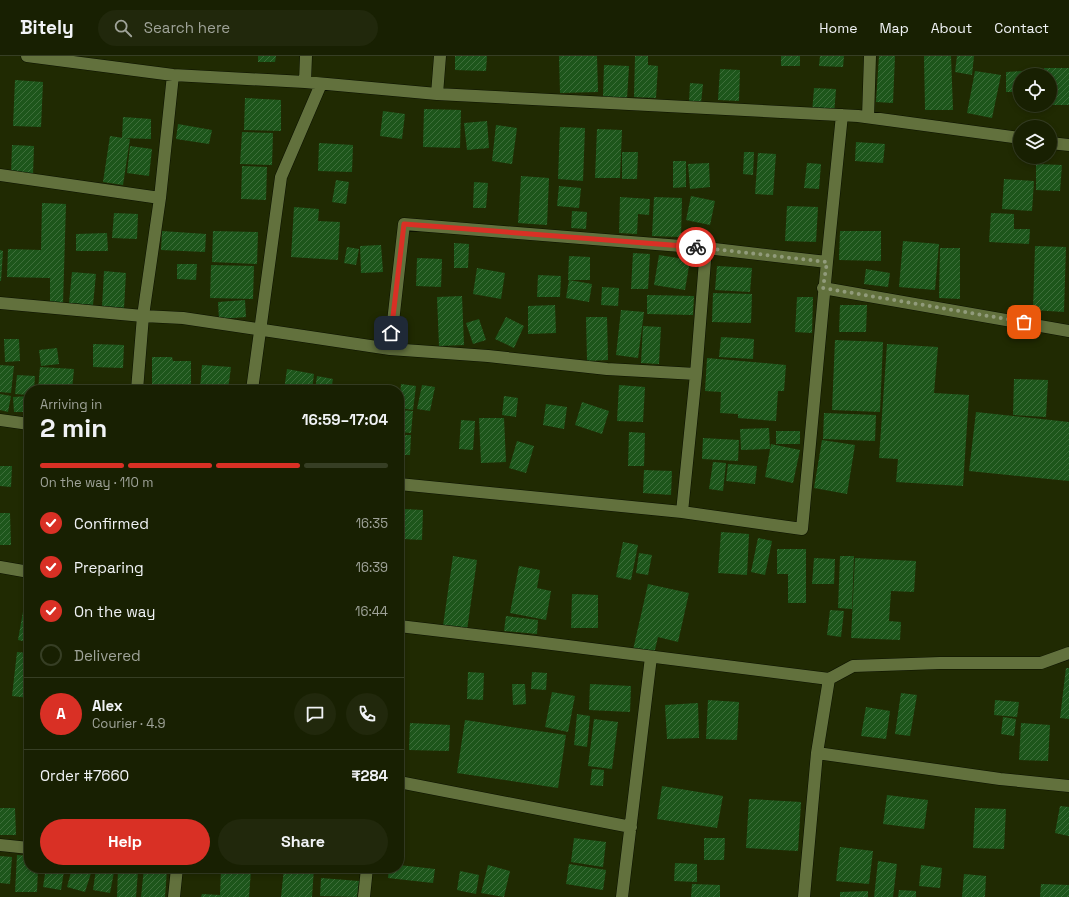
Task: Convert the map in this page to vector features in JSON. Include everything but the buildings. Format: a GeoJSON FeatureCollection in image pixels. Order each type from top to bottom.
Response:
{"type":"FeatureCollection","features":[{"type":"Feature","properties":{"kind":"street"},"geometry":{"type":"LineString","coordinates":[[27,56],[173,75],[305,82],[437,94],[868,117],[1013,137]]}},
{"type":"Feature","properties":{"kind":"street"},"geometry":{"type":"LineString","coordinates":[[305,82],[306,56]]}},
{"type":"Feature","properties":{"kind":"street"},"geometry":{"type":"LineString","coordinates":[[437,94],[440,56]]}},
{"type":"Feature","properties":{"kind":"street"},"geometry":{"type":"LineString","coordinates":[[868,117],[870,56]]}},
{"type":"Feature","properties":{"kind":"street"},"geometry":{"type":"LineString","coordinates":[[137,385],[143,316],[160,198],[173,75]]}},
{"type":"Feature","properties":{"kind":"street"},"geometry":{"type":"LineString","coordinates":[[253,385],[281,177],[322,84]]}},
{"type":"Feature","properties":{"kind":"street"},"geometry":{"type":"LineString","coordinates":[[404,484],[682,512],[802,529],[823,288],[842,115]]}},
{"type":"Feature","properties":{"kind":"street"},"geometry":{"type":"LineString","coordinates":[[1057,144],[1069,146]]}},
{"type":"Feature","properties":{"kind":"street"},"geometry":{"type":"LineString","coordinates":[[0,175],[160,198]]}},
{"type":"Feature","properties":{"kind":"street"},"geometry":{"type":"LineString","coordinates":[[390,349],[404,224],[706,248],[827,262]]}},
{"type":"Feature","properties":{"kind":"street"},"geometry":{"type":"LineString","coordinates":[[682,512],[696,374],[706,248]]}},
{"type":"Feature","properties":{"kind":"street"},"geometry":{"type":"LineString","coordinates":[[823,288],[1069,330]]}},
{"type":"Feature","properties":{"kind":"street"},"geometry":{"type":"LineString","coordinates":[[0,302],[143,316],[183,318],[390,349],[488,356],[607,370],[696,374]]}},
{"type":"Feature","properties":{"kind":"street"},"geometry":{"type":"LineString","coordinates":[[0,420],[24,423]]}},
{"type":"Feature","properties":{"kind":"street"},"geometry":{"type":"LineString","coordinates":[[0,567],[24,571]]}},
{"type":"Feature","properties":{"kind":"street"},"geometry":{"type":"LineString","coordinates":[[404,627],[830,679],[853,666],[940,663],[1040,664],[1069,654]]}},
{"type":"Feature","properties":{"kind":"street"},"geometry":{"type":"LineString","coordinates":[[622,897],[651,657]]}},
{"type":"Feature","properties":{"kind":"street"},"geometry":{"type":"LineString","coordinates":[[804,897],[817,754],[830,679]]}},
{"type":"Feature","properties":{"kind":"street"},"geometry":{"type":"LineString","coordinates":[[817,754],[1000,779],[1069,786]]}},
{"type":"Feature","properties":{"kind":"street"},"geometry":{"type":"LineString","coordinates":[[404,783],[631,827]]}},
{"type":"Feature","properties":{"kind":"street"},"geometry":{"type":"LineString","coordinates":[[0,845],[24,847]]}},
{"type":"Feature","properties":{"kind":"street"},"geometry":{"type":"LineString","coordinates":[[174,897],[177,873]]}},
{"type":"Feature","properties":{"kind":"street"},"geometry":{"type":"LineString","coordinates":[[364,897],[366,873]]}},
{"type":"Feature","properties":{"kind":"way so far"},"geometry":{"type":"LineString","coordinates":[[696,247],[827,262],[823,288],[1024,322]]}},
{"type":"Feature","properties":{"kind":"route"},"geometry":{"type":"LineString","coordinates":[[391,333],[404,224],[696,247]]}}]}
